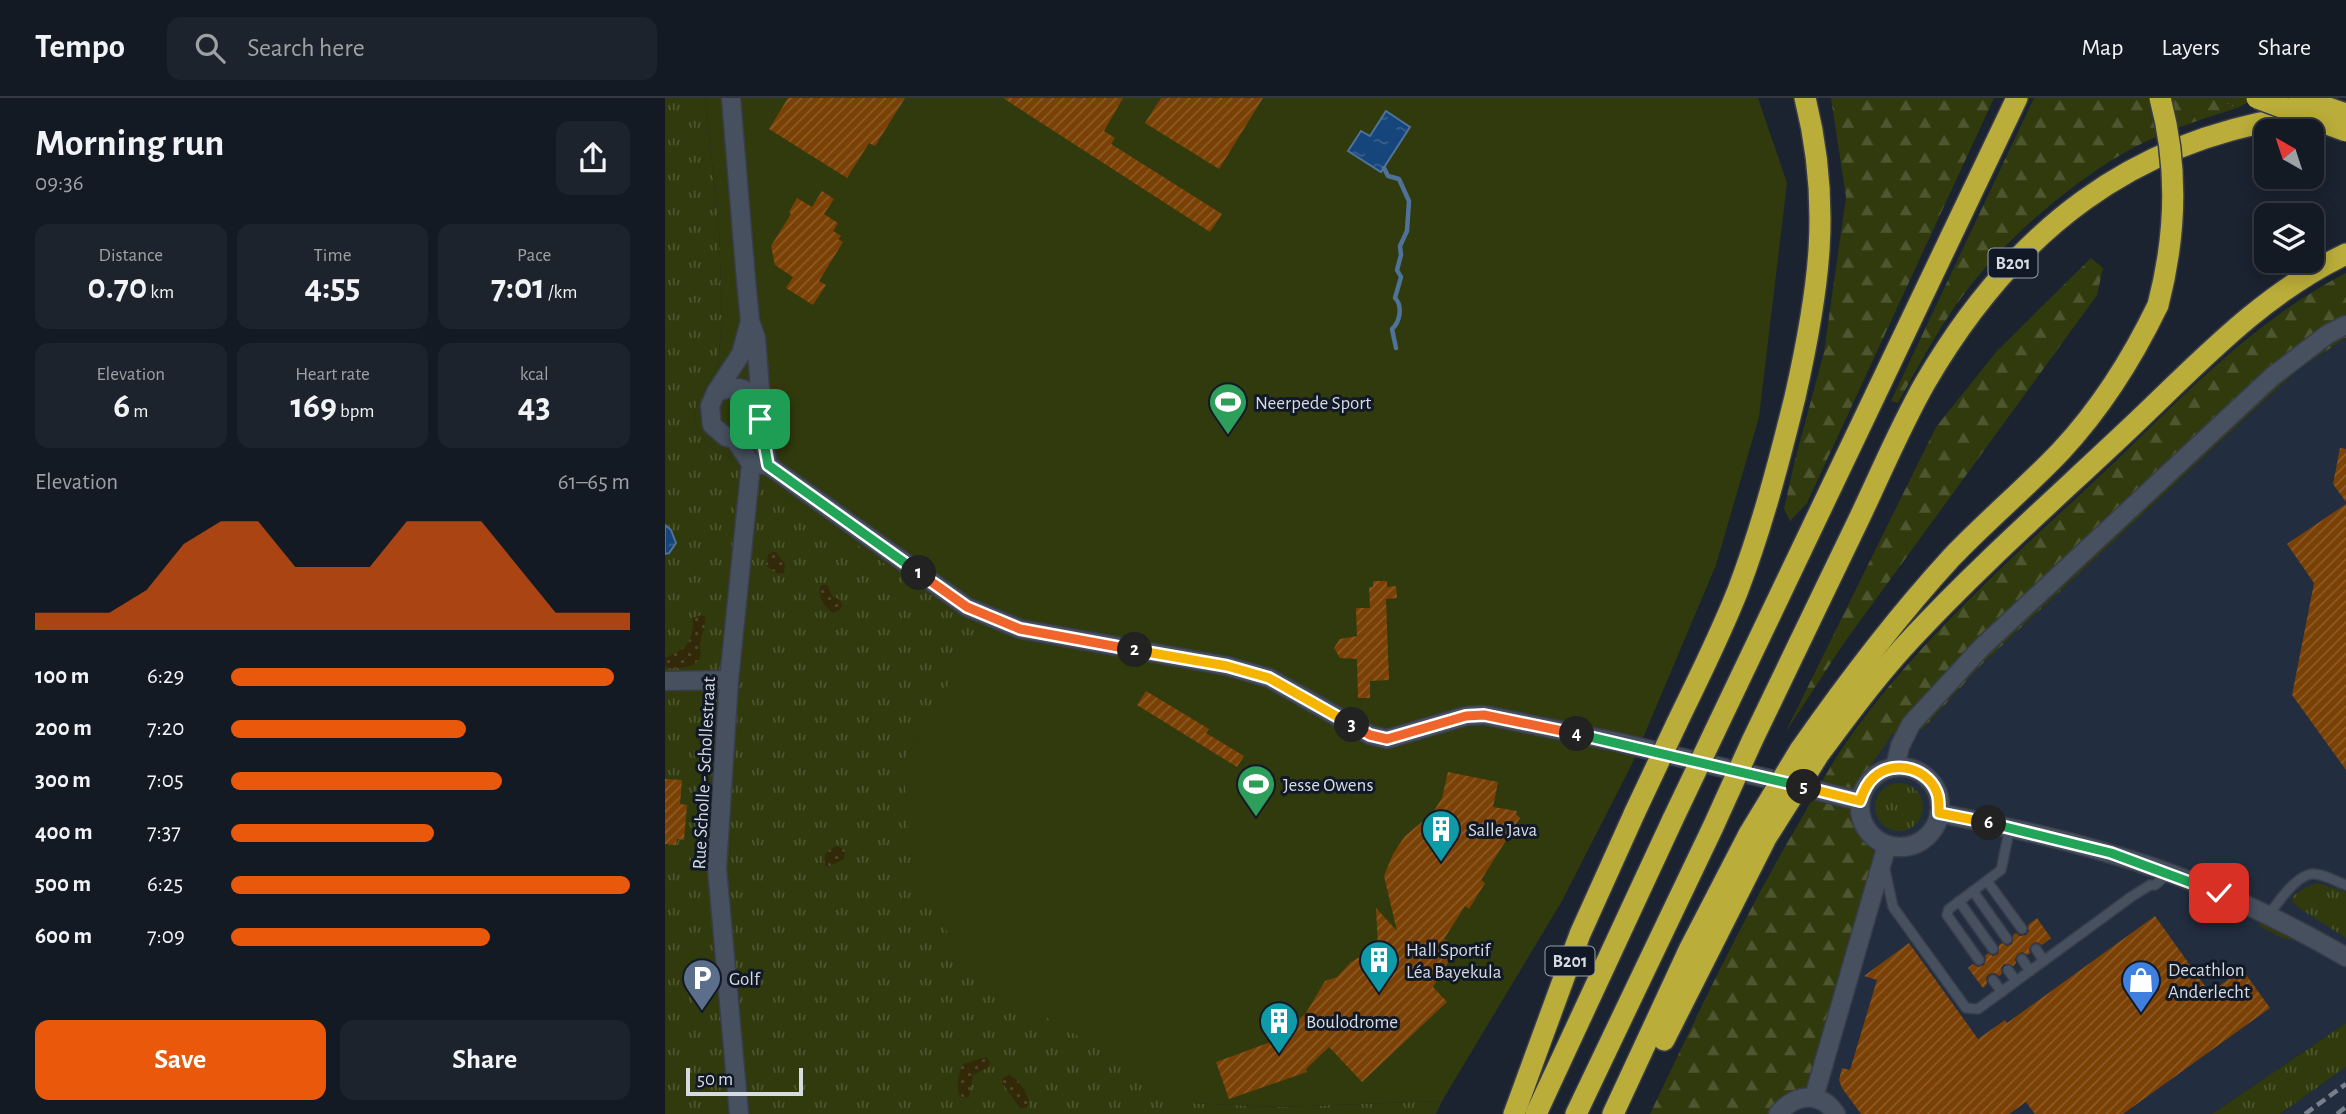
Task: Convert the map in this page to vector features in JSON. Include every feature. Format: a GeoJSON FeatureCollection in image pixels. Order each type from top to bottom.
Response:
{"type":"FeatureCollection","features":[{"type":"Feature","properties":{"kind":"highway","name":"B201"},"geometry":{"type":"LineString","coordinates":[[1514,1114],[1580,934],[1714,645],[1757,537],[1784,442],[1808,338],[1819,272],[1822,224],[1818,166],[1805,98]]}},
{"type":"Feature","properties":{"kind":"highway","name":"B201"},"geometry":{"type":"LineString","coordinates":[[1536,1114],[1714,733],[2017,98]]}},
{"type":"Feature","properties":{"kind":"highway"},"geometry":{"type":"LineString","coordinates":[[1613,1114],[1690,948],[1810,752],[1830,707],[1953,556],[2062,450],[2109,393],[2136,351],[2158,305],[2170,254],[2174,200],[2170,145],[2160,98]]}},
{"type":"Feature","properties":{"kind":"highway"},"geometry":{"type":"LineString","coordinates":[[2257,98],[2346,131]]}},
{"type":"Feature","properties":{"kind":"highway"},"geometry":{"type":"LineString","coordinates":[[2299,98],[2346,113]]}},
{"type":"Feature","properties":{"kind":"highway","name":"B201"},"geometry":{"type":"LineString","coordinates":[[1576,1114],[1925,383],[1992,286],[2030,245],[2079,204],[2112,181],[2163,155],[2248,125],[2346,113]]}},
{"type":"Feature","properties":{"kind":"highway"},"geometry":{"type":"LineString","coordinates":[[1810,752],[1911,639],[1973,576],[2246,318],[2302,278],[2346,254]]}},
{"type":"Feature","properties":{"kind":"highway"},"geometry":{"type":"LineString","coordinates":[[1628,1114],[1705,954],[1757,836]]}},
{"type":"Feature","properties":{"kind":"street"},"geometry":{"type":"LineString","coordinates":[[731,98],[750,321],[741,354],[710,406],[712,425],[717,432],[735,439],[759,465],[967,607],[1020,629],[1227,666],[1269,678],[1370,735],[1387,739],[1466,716],[1484,715],[1617,742],[1860,801]]}},
{"type":"Feature","properties":{"kind":"street","name":"Rue Scholle - Schollestraat"},"geometry":{"type":"LineString","coordinates":[[739,1114],[717,868],[729,680],[759,465],[760,389],[756,338],[750,321]]}},
{"type":"Feature","properties":{"kind":"street"},"geometry":{"type":"LineString","coordinates":[[1895,768],[1900,746],[1911,724],[1982,647],[2273,376],[2328,334],[2346,325]]}},
{"type":"Feature","properties":{"kind":"street"},"geometry":{"type":"LineString","coordinates":[[716,393],[732,387],[743,388],[752,393],[759,410],[751,433],[735,439]]}},
{"type":"Feature","properties":{"kind":"street"},"geometry":{"type":"LineString","coordinates":[[665,681],[729,680]]}},
{"type":"Feature","properties":{"kind":"street"},"geometry":{"type":"LineString","coordinates":[[1814,1097],[1886,854],[1927,837],[1935,826],[1939,813],[1938,794],[1928,779],[1907,768],[1895,768],[1874,776],[1860,801],[1860,815],[1866,828],[1886,854]]}},
{"type":"Feature","properties":{"kind":"street"},"geometry":{"type":"LineString","coordinates":[[1939,813],[2010,827],[2111,853],[2169,873],[2269,915],[2346,957]]}},
{"type":"Feature","properties":{"kind":"street"},"geometry":{"type":"LineString","coordinates":[[1778,1114],[1787,1103],[1800,1097],[1814,1097],[1830,1105],[1836,1114]]}},
{"type":"Feature","properties":{"kind":"lane"},"geometry":{"type":"LineString","coordinates":[[1979,960],[1947,915],[1949,909],[2001,870],[2010,827]]}},
{"type":"Feature","properties":{"kind":"lane"},"geometry":{"type":"LineString","coordinates":[[1886,854],[1893,907],[1966,1008],[1979,1009],[2131,897],[2150,885],[2155,885],[2169,873]]}},
{"type":"Feature","properties":{"kind":"lane"},"geometry":{"type":"LineString","coordinates":[[2269,915],[2280,897],[2307,875],[2315,873],[2346,886]]}},
{"type":"Feature","properties":{"kind":"lane"},"geometry":{"type":"LineString","coordinates":[[1987,881],[2022,929]]}},
{"type":"Feature","properties":{"kind":"lane"},"geometry":{"type":"LineString","coordinates":[[1973,891],[2007,939]]}},
{"type":"Feature","properties":{"kind":"lane"},"geometry":{"type":"LineString","coordinates":[[1959,901],[1993,949]]}},
{"type":"Feature","properties":{"kind":"lane"},"geometry":{"type":"LineString","coordinates":[[2036,949],[2044,961]]}},
{"type":"Feature","properties":{"kind":"lane"},"geometry":{"type":"LineString","coordinates":[[2022,960],[2030,971]]}},
{"type":"Feature","properties":{"kind":"lane"},"geometry":{"type":"LineString","coordinates":[[2008,970],[2016,982]]}},
{"type":"Feature","properties":{"kind":"lane"},"geometry":{"type":"LineString","coordinates":[[1993,980],[2002,992]]}},
{"type":"Feature","properties":{"kind":"shaded area"},"geometry":{"type":"Polygon","coordinates":[[[2346,338],[2346,1023],[2212,1114],[1772,1114],[1864,838],[1856,825],[1853,806],[1859,781],[1892,734],[1923,729],[1980,666],[2252,412],[2300,368],[2346,338]]]}},
{"type":"Feature","properties":{"kind":"shaded area"},"geometry":{"type":"Polygon","coordinates":[[[2346,1067],[2346,1114],[2280,1114],[2346,1067]]]}},
{"type":"Feature","properties":{"kind":"green space"},"geometry":{"type":"Polygon","coordinates":[[[665,98],[705,98],[719,229],[722,319],[718,365],[697,402],[694,426],[711,447],[982,628],[903,761],[1190,1103],[1279,1107],[1442,1101],[1436,1114],[665,1114],[665,98]]]}},
{"type":"Feature","properties":{"kind":"green space","name":"Neerpede Sport"},"geometry":{"type":"Polygon","coordinates":[[[705,98],[1758,98],[1787,183],[1759,417],[1716,565],[1632,764],[1562,901],[1442,1101],[1279,1107],[1190,1103],[972,973],[912,873],[903,761],[981,628],[711,447],[694,426],[697,402],[718,365],[722,319],[719,229],[705,98]]]}},
{"type":"Feature","properties":{"kind":"green space"},"geometry":{"type":"Polygon","coordinates":[[[1831,98],[1994,98],[1807,503],[1790,521],[1784,509],[1824,352],[1846,197],[1831,98]]]}},
{"type":"Feature","properties":{"kind":"green space"},"geometry":{"type":"Polygon","coordinates":[[[2034,98],[2213,98],[2237,108],[2158,136],[2133,148],[2047,207],[1974,281],[1943,325],[1898,403],[1891,401],[2034,98]]]}},
{"type":"Feature","properties":{"kind":"green space"},"geometry":{"type":"Polygon","coordinates":[[[2213,98],[2257,98],[2237,108],[2213,98]]]}},
{"type":"Feature","properties":{"kind":"green space"},"geometry":{"type":"Polygon","coordinates":[[[2091,258],[2103,268],[2097,295],[1844,643],[1785,733],[1936,427],[1997,351],[2091,258]]]}},
{"type":"Feature","properties":{"kind":"green space"},"geometry":{"type":"Polygon","coordinates":[[[2346,273],[2346,338],[2300,368],[2252,412],[1980,666],[1923,729],[1892,734],[1863,777],[1854,803],[1855,817],[1861,832],[1874,850],[1863,901],[1811,1089],[1772,1114],[1650,1114],[1740,929],[1833,763],[1874,704],[1939,630],[1974,595],[2225,357],[2283,311],[2346,273]]]}},
{"type":"Feature","properties":{"kind":"green space"},"geometry":{"type":"Polygon","coordinates":[[[1899,783],[1916,790],[1923,807],[1916,824],[1899,831],[1882,824],[1875,807],[1882,790],[1899,783]]]}},
{"type":"Feature","properties":{"kind":"green space"},"geometry":{"type":"Polygon","coordinates":[[[2317,883],[2346,892],[2346,938],[2292,901],[2293,896],[2317,883]]]}},
{"type":"Feature","properties":{"kind":"green space"},"geometry":{"type":"Polygon","coordinates":[[[2261,921],[2304,943],[2282,938],[2259,926],[2261,921]]]}},
{"type":"Feature","properties":{"kind":"green space"},"geometry":{"type":"Polygon","coordinates":[[[2346,1023],[2346,1067],[2280,1114],[2212,1114],[2346,1023]]]}},
{"type":"Feature","properties":{"kind":"sand"},"geometry":{"type":"Polygon","coordinates":[[[776,552],[785,564],[784,573],[776,573],[766,565],[768,555],[776,552]]]}},
{"type":"Feature","properties":{"kind":"sand"},"geometry":{"type":"Polygon","coordinates":[[[827,585],[832,596],[840,600],[842,606],[833,613],[821,598],[820,587],[827,585]]]}},
{"type":"Feature","properties":{"kind":"sand"},"geometry":{"type":"Polygon","coordinates":[[[701,615],[705,617],[705,623],[698,661],[686,667],[668,668],[665,658],[684,648],[692,634],[693,618],[701,615]]]}},
{"type":"Feature","properties":{"kind":"sand"},"geometry":{"type":"Polygon","coordinates":[[[837,846],[845,850],[844,859],[828,867],[824,861],[825,855],[837,846]]]}},
{"type":"Feature","properties":{"kind":"sand"},"geometry":{"type":"Polygon","coordinates":[[[986,1057],[990,1062],[989,1067],[973,1075],[969,1097],[961,1098],[958,1081],[963,1064],[986,1057]]]}},
{"type":"Feature","properties":{"kind":"sand"},"geometry":{"type":"Polygon","coordinates":[[[1008,1075],[1016,1079],[1024,1090],[1029,1103],[1027,1108],[1020,1108],[1002,1083],[1002,1079],[1008,1075]]]}},
{"type":"Feature","properties":{"kind":"water"},"geometry":{"type":"Polygon","coordinates":[[[1386,111],[1410,127],[1381,172],[1348,151],[1361,131],[1370,136],[1386,111]]]}},
{"type":"Feature","properties":{"kind":"water"},"geometry":{"type":"Polygon","coordinates":[[[665,525],[671,530],[676,543],[669,553],[665,554],[665,525]]]}},
{"type":"Feature","properties":{"kind":"building"},"geometry":{"type":"Polygon","coordinates":[[[788,98],[905,98],[875,146],[869,143],[847,178],[769,129],[788,98]]]}},
{"type":"Feature","properties":{"kind":"building"},"geometry":{"type":"Polygon","coordinates":[[[1003,98],[1123,98],[1104,131],[1115,138],[1111,144],[1222,214],[1210,232],[1003,98]]]}},
{"type":"Feature","properties":{"kind":"building"},"geometry":{"type":"Polygon","coordinates":[[[1161,98],[1263,98],[1219,169],[1145,123],[1161,98]]]}},
{"type":"Feature","properties":{"kind":"building"},"geometry":{"type":"Polygon","coordinates":[[[822,191],[834,199],[824,214],[838,223],[833,231],[841,236],[838,239],[843,242],[819,281],[826,285],[813,305],[786,288],[793,277],[775,265],[771,246],[791,214],[789,212],[797,198],[812,207],[822,191]]]}},
{"type":"Feature","properties":{"kind":"building"},"geometry":{"type":"Polygon","coordinates":[[[2340,448],[2346,449],[2346,502],[2333,484],[2340,448]]]}},
{"type":"Feature","properties":{"kind":"building"},"geometry":{"type":"Polygon","coordinates":[[[2346,504],[2346,770],[2292,695],[2314,583],[2287,544],[2346,504]]]}},
{"type":"Feature","properties":{"kind":"building"},"geometry":{"type":"Polygon","coordinates":[[[1373,581],[1387,581],[1387,587],[1396,586],[1397,598],[1386,599],[1389,680],[1370,681],[1370,698],[1358,698],[1357,659],[1340,658],[1334,648],[1340,639],[1357,636],[1356,608],[1370,608],[1369,587],[1373,587],[1373,581]]]}},
{"type":"Feature","properties":{"kind":"building"},"geometry":{"type":"Polygon","coordinates":[[[1146,691],[1209,729],[1206,733],[1244,756],[1237,767],[1137,705],[1146,691]]]}},
{"type":"Feature","properties":{"kind":"building"},"geometry":{"type":"Polygon","coordinates":[[[1448,772],[1498,782],[1493,807],[1517,811],[1516,814],[1520,818],[1481,880],[1485,883],[1469,909],[1465,906],[1444,939],[1457,947],[1433,987],[1447,1002],[1362,1082],[1329,1047],[1306,1069],[1307,1072],[1229,1099],[1216,1062],[1276,1040],[1306,1013],[1325,981],[1337,977],[1351,962],[1378,947],[1376,908],[1397,931],[1384,876],[1393,854],[1405,836],[1422,822],[1426,824],[1442,798],[1448,772]]]}},
{"type":"Feature","properties":{"kind":"building"},"geometry":{"type":"Polygon","coordinates":[[[665,779],[682,780],[680,804],[687,805],[684,840],[677,839],[676,845],[665,844],[665,779]]]}},
{"type":"Feature","properties":{"kind":"building","name":"Decathlon Anderlecht"},"geometry":{"type":"Polygon","coordinates":[[[2155,916],[2210,993],[2242,969],[2270,1008],[2123,1114],[2035,1114],[2026,1102],[2009,1114],[1861,1114],[1842,1088],[1839,1080],[1842,1068],[1850,1070],[1877,980],[1864,976],[1909,943],[1978,1039],[2005,1020],[2007,1023],[2155,916]]]}},
{"type":"Feature","properties":{"kind":"building"},"geometry":{"type":"Polygon","coordinates":[[[2037,918],[2051,938],[2042,945],[2036,942],[2032,944],[2028,955],[2022,952],[2018,954],[2013,966],[2004,964],[1999,976],[1995,973],[1989,974],[1986,978],[1987,984],[1983,988],[1968,968],[1973,964],[1979,967],[1984,965],[1988,953],[1993,956],[1998,954],[1999,945],[2002,943],[2007,946],[2012,944],[2013,935],[2016,933],[2020,936],[2026,935],[2029,931],[2028,925],[2037,918]]]}},
{"type":"Feature","properties":{"kind":"waterway"},"geometry":{"type":"LineString","coordinates":[[1384,168],[1388,176],[1399,179],[1409,201],[1407,231],[1400,246],[1401,255],[1397,270],[1401,277],[1395,298],[1399,305],[1399,314],[1392,329],[1396,348]]}},
{"type":"Feature","properties":{"kind":"railway"},"geometry":{"type":"LineString","coordinates":[[2305,1114],[2346,1084]]}},
{"type":"Feature","properties":{"kind":"railway"},"geometry":{"type":"LineString","coordinates":[[2337,1114],[2346,1107]]}},
{"type":"Feature","properties":{"kind":"place","name":"Neerpede Sport"},"geometry":{"type":"Point","coordinates":[1228,436]}},
{"type":"Feature","properties":{"kind":"place","name":"Jesse Owens"},"geometry":{"type":"Point","coordinates":[1256,818]}},
{"type":"Feature","properties":{"kind":"place","name":"Salle Java"},"geometry":{"type":"Point","coordinates":[1441,863]}},
{"type":"Feature","properties":{"kind":"place","name":"Hall Sportif Léa Bayekula"},"geometry":{"type":"Point","coordinates":[1379,994]}},
{"type":"Feature","properties":{"kind":"place","name":"Golf"},"geometry":{"type":"Point","coordinates":[702,1012]}},
{"type":"Feature","properties":{"kind":"place","name":"Decathlon Anderlecht"},"geometry":{"type":"Point","coordinates":[2141,1014]}},
{"type":"Feature","properties":{"kind":"place","name":"Boulodrome"},"geometry":{"type":"Point","coordinates":[1279,1055]}},
{"type":"Feature","properties":{"kind":"route"},"geometry":{"type":"LineString","coordinates":[[760,419],[768,465],[967,607],[1020,629],[1227,666],[1269,678],[1370,735],[1387,739],[1466,716],[1484,715],[1617,742],[1860,801],[1874,776],[1895,768],[1907,768],[1928,779],[1938,794],[1939,813],[2010,827],[2111,853],[2219,893]]}}]}
